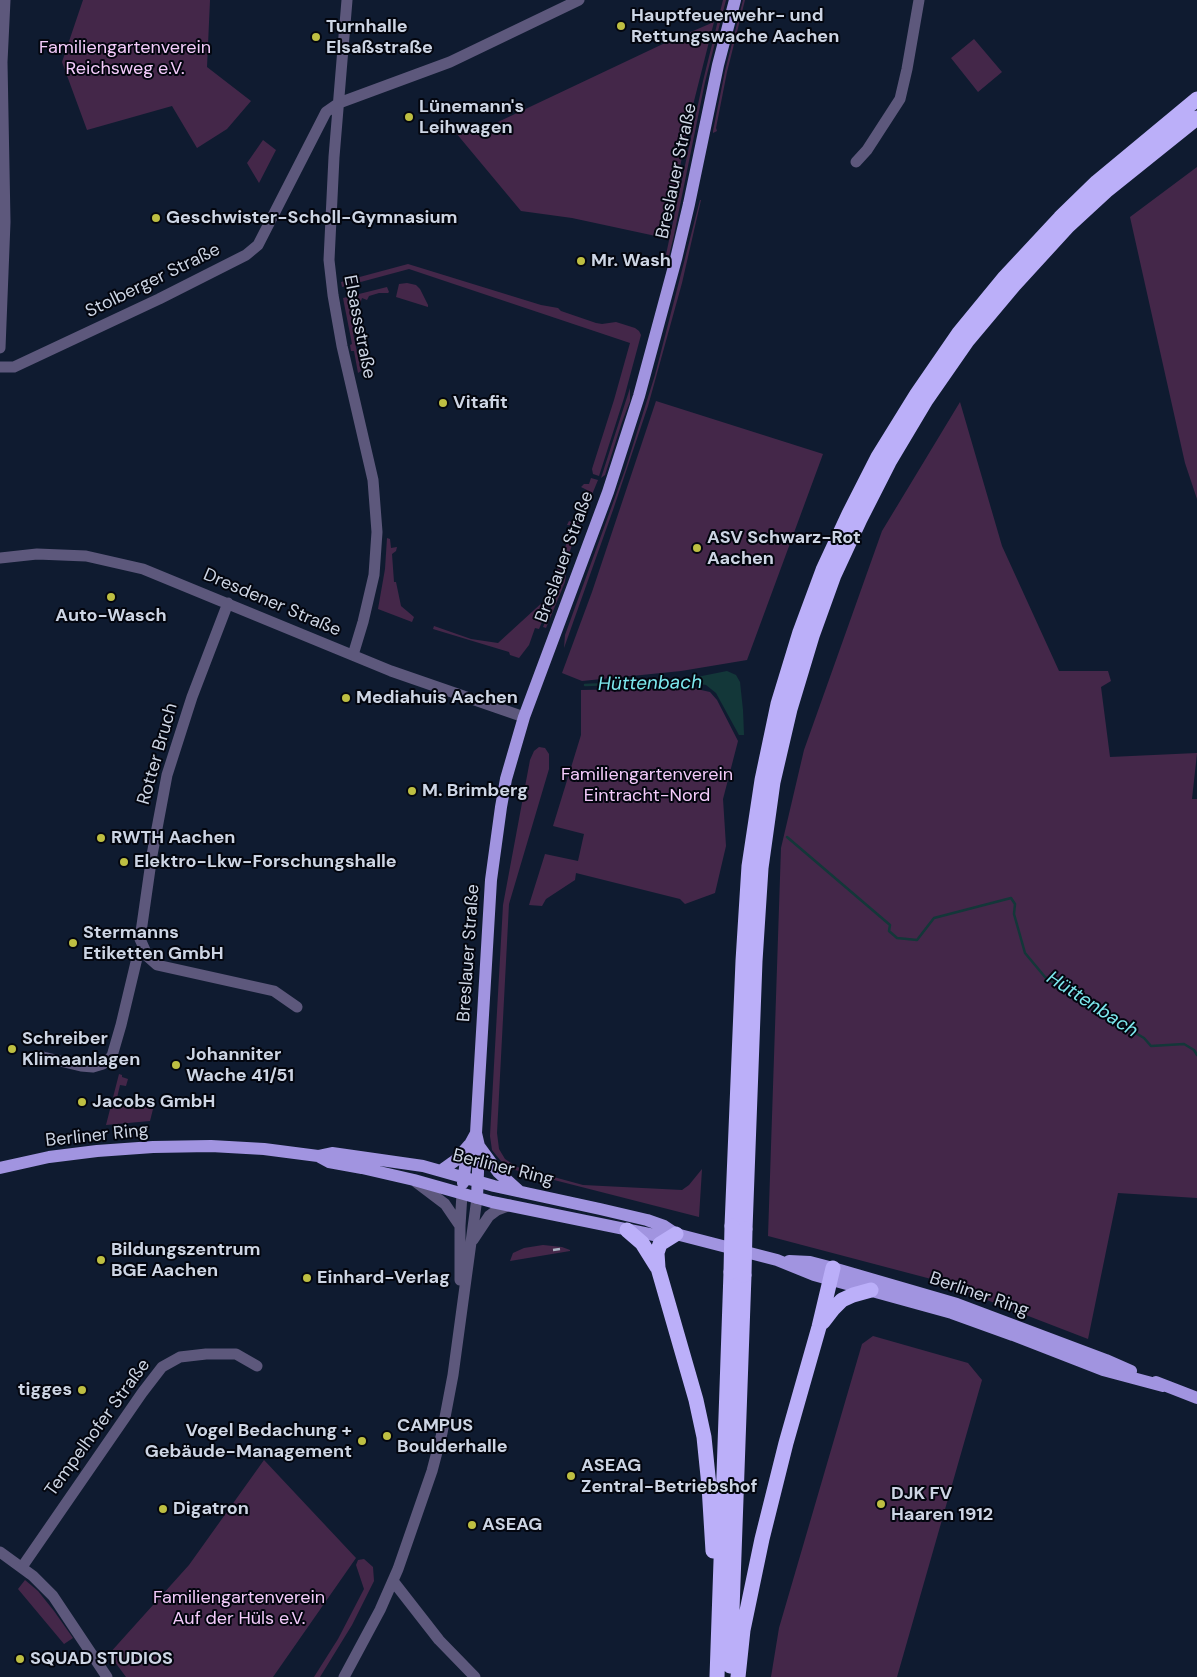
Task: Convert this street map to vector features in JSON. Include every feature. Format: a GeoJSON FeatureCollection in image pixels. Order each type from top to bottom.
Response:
{"type":"FeatureCollection","features":[{"type":"Feature","properties":{"kind":"highway"},"geometry":{"type":"LineString","coordinates":[[730,1677],[742,979],[749,866],[762,780],[778,704],[800,632],[823,570],[878,457],[916,394],[959,334],[1004,277],[1060,218],[1097,182],[1197,99]]}},
{"type":"Feature","properties":{"kind":"highway"},"geometry":{"type":"LineString","coordinates":[[739,1227],[762,868],[773,782],[790,709],[812,636],[834,575],[889,462],[926,400],[967,340],[1068,226],[1106,191],[1197,118]]}},
{"type":"Feature","properties":{"kind":"highway"},"geometry":{"type":"LineString","coordinates":[[627,1230],[642,1243],[658,1268]]}},
{"type":"Feature","properties":{"kind":"highway"},"geometry":{"type":"LineString","coordinates":[[676,1234],[660,1244],[657,1253],[658,1268],[696,1400],[704,1437],[713,1562],[719,1612]]}},
{"type":"Feature","properties":{"kind":"highway"},"geometry":{"type":"LineString","coordinates":[[738,1677],[743,1630],[762,1539],[832,1273]]}},
{"type":"Feature","properties":{"kind":"highway"},"geometry":{"type":"LineString","coordinates":[[717,1677],[738,1274]]}},
{"type":"Feature","properties":{"kind":"highway"},"geometry":{"type":"LineString","coordinates":[[819,1327],[842,1300],[871,1290]]}},
{"type":"Feature","properties":{"kind":"main road","name":"Breslauer Straße"},"geometry":{"type":"LineString","coordinates":[[477,1198],[478,1182],[475,1141],[491,880],[506,780],[524,718],[608,492],[639,396],[676,259],[718,65],[735,0]]}},
{"type":"Feature","properties":{"kind":"main road","name":"Breslauer Straße"},"geometry":{"type":"LineString","coordinates":[[462,1194],[464,1177],[475,1141]]}},
{"type":"Feature","properties":{"kind":"main road"},"geometry":{"type":"LineString","coordinates":[[442,1170],[456,1160],[475,1141],[498,1172],[519,1191]]}},
{"type":"Feature","properties":{"kind":"main road","name":"Berliner Ring"},"geometry":{"type":"LineString","coordinates":[[0,1168],[59,1156],[97,1151],[153,1147],[211,1146],[264,1149],[318,1156],[332,1153],[442,1170],[478,1182],[647,1220],[664,1226],[676,1234],[777,1260],[814,1275],[832,1273],[957,1304],[1106,1360],[1163,1386]]}},
{"type":"Feature","properties":{"kind":"main road","name":"Berliner Ring"},"geometry":{"type":"LineString","coordinates":[[318,1156],[329,1162],[414,1180],[477,1198],[659,1236],[676,1234]]}},
{"type":"Feature","properties":{"kind":"main road","name":"Berliner Ring"},"geometry":{"type":"LineString","coordinates":[[832,1273],[871,1290],[952,1313],[1103,1370],[1163,1386],[1197,1398]]}},
{"type":"Feature","properties":{"kind":"street"},"geometry":{"type":"LineString","coordinates":[[0,348],[5,222],[2,62],[5,0]]}},
{"type":"Feature","properties":{"kind":"street","name":"Elsassstraße"},"geometry":{"type":"LineString","coordinates":[[347,0],[329,241],[331,281],[342,346],[371,470],[376,506],[377,532],[374,575],[353,656]]}},
{"type":"Feature","properties":{"kind":"street","name":"Stolberger Straße"},"geometry":{"type":"LineString","coordinates":[[0,367],[14,367],[246,255],[258,244],[326,112],[339,103],[450,62],[579,0]]}},
{"type":"Feature","properties":{"kind":"street"},"geometry":{"type":"LineString","coordinates":[[856,162],[900,98],[919,0]]}},
{"type":"Feature","properties":{"kind":"street","name":"Dresdener Straße"},"geometry":{"type":"LineString","coordinates":[[0,558],[37,554],[86,556],[142,569],[353,656],[524,718]]}},
{"type":"Feature","properties":{"kind":"street","name":"Rotter Bruch"},"geometry":{"type":"LineString","coordinates":[[39,1056],[93,1067],[103,1064],[112,1056],[137,958],[144,950],[140,940],[152,855],[167,775],[192,697],[228,604]]}},
{"type":"Feature","properties":{"kind":"street"},"geometry":{"type":"LineString","coordinates":[[144,950],[148,957],[157,965],[274,991],[298,1007]]}},
{"type":"Feature","properties":{"kind":"street"},"geometry":{"type":"LineString","coordinates":[[414,1180],[438,1198],[460,1226]]}},
{"type":"Feature","properties":{"kind":"street"},"geometry":{"type":"LineString","coordinates":[[461,1316],[460,1226],[462,1194]]}},
{"type":"Feature","properties":{"kind":"street"},"geometry":{"type":"LineString","coordinates":[[344,1677],[380,1610],[393,1581],[429,1480],[442,1433],[453,1375],[477,1198]]}},
{"type":"Feature","properties":{"kind":"street"},"geometry":{"type":"LineString","coordinates":[[472,1241],[492,1213],[510,1205]]}},
{"type":"Feature","properties":{"kind":"street","name":"Tempelhofer Straße"},"geometry":{"type":"LineString","coordinates":[[22,1567],[162,1367],[180,1357],[206,1354],[236,1354],[257,1366]]}},
{"type":"Feature","properties":{"kind":"street"},"geometry":{"type":"LineString","coordinates":[[0,1552],[22,1567],[53,1596],[107,1677]]}},
{"type":"Feature","properties":{"kind":"street"},"geometry":{"type":"LineString","coordinates":[[393,1581],[439,1640],[475,1677]]}},
{"type":"Feature","properties":{"kind":"green space","name":"Familiengartenverein Reichsweg e.V."},"geometry":{"type":"Polygon","coordinates":[[[83,0],[210,0],[207,67],[251,101],[227,129],[197,148],[172,106],[87,130],[62,62],[83,0]]]}},
{"type":"Feature","properties":{"kind":"green space"},"geometry":{"type":"Polygon","coordinates":[[[723,0],[726,0],[705,82],[674,235],[669,256],[664,264],[703,81],[723,0]]]}},
{"type":"Feature","properties":{"kind":"green space"},"geometry":{"type":"Polygon","coordinates":[[[743,0],[745,0],[727,72],[717,131],[713,133],[725,71],[743,0]]]}},
{"type":"Feature","properties":{"kind":"green space"},"geometry":{"type":"Polygon","coordinates":[[[714,22],[693,105],[665,238],[572,218],[521,211],[456,133],[456,127],[459,125],[479,131],[665,43],[714,22]]]}},
{"type":"Feature","properties":{"kind":"green space"},"geometry":{"type":"Polygon","coordinates":[[[974,39],[1002,72],[978,92],[951,58],[974,39]]]}},
{"type":"Feature","properties":{"kind":"green space"},"geometry":{"type":"Polygon","coordinates":[[[263,140],[276,150],[259,183],[247,163],[263,140]]]}},
{"type":"Feature","properties":{"kind":"green space"},"geometry":{"type":"Polygon","coordinates":[[[1197,167],[1197,499],[1185,463],[1130,217],[1197,167]]]}},
{"type":"Feature","properties":{"kind":"green space"},"geometry":{"type":"Polygon","coordinates":[[[700,200],[682,283],[648,406],[564,648],[565,635],[626,467],[655,375],[700,200]]]}},
{"type":"Feature","properties":{"kind":"green space"},"geometry":{"type":"Polygon","coordinates":[[[408,264],[541,305],[558,308],[561,311],[596,323],[616,322],[639,331],[641,335],[624,398],[599,476],[593,474],[592,469],[630,343],[409,269],[342,287],[341,282],[408,264]]]}},
{"type":"Feature","properties":{"kind":"green space"},"geometry":{"type":"Polygon","coordinates":[[[399,284],[416,285],[420,289],[428,307],[396,297],[399,284]]]}},
{"type":"Feature","properties":{"kind":"green space"},"geometry":{"type":"Polygon","coordinates":[[[387,287],[388,293],[369,296],[367,300],[362,298],[352,329],[358,331],[353,333],[361,371],[358,373],[354,351],[351,351],[350,345],[352,344],[343,298],[387,287]]]}},
{"type":"Feature","properties":{"kind":"green space"},"geometry":{"type":"Polygon","coordinates":[[[630,388],[630,401],[605,475],[601,478],[630,388]]]}},
{"type":"Feature","properties":{"kind":"green space","name":"ASV Schwarz-Rot Aachen"},"geometry":{"type":"Polygon","coordinates":[[[656,401],[823,454],[747,660],[681,671],[582,681],[562,673],[592,592],[656,401]]]}},
{"type":"Feature","properties":{"kind":"green space"},"geometry":{"type":"Polygon","coordinates":[[[960,402],[1002,546],[1059,671],[1108,671],[1111,681],[1101,687],[1110,757],[1197,753],[1192,799],[1197,799],[1197,1198],[1118,1193],[1088,1339],[935,1280],[768,1236],[781,848],[804,750],[882,531],[960,402]]]}},
{"type":"Feature","properties":{"kind":"green space"},"geometry":{"type":"Polygon","coordinates":[[[591,478],[598,480],[579,526],[567,525],[569,521],[574,523],[587,490],[581,487],[584,484],[589,484],[591,478]]]}},
{"type":"Feature","properties":{"kind":"green space"},"geometry":{"type":"Polygon","coordinates":[[[564,533],[574,539],[561,578],[539,629],[535,628],[529,645],[519,658],[510,655],[509,652],[433,629],[434,626],[471,639],[498,643],[545,600],[569,537],[564,533]]]}},
{"type":"Feature","properties":{"kind":"green space"},"geometry":{"type":"Polygon","coordinates":[[[387,538],[390,539],[391,548],[397,547],[396,551],[392,554],[394,582],[396,582],[401,606],[414,617],[412,622],[378,609],[385,569],[387,538]]]}},
{"type":"Feature","properties":{"kind":"green space"},"geometry":{"type":"Polygon","coordinates":[[[566,574],[565,582],[546,628],[543,627],[566,574]]]}},
{"type":"Feature","properties":{"kind":"green space","name":"Familiengartenverein Eintracht-Nord"},"geometry":{"type":"Polygon","coordinates":[[[692,688],[710,692],[717,700],[738,741],[723,799],[726,846],[715,893],[685,904],[680,899],[576,873],[575,880],[546,899],[542,906],[529,905],[545,854],[578,861],[584,834],[553,826],[581,735],[581,690],[692,688]]]}},
{"type":"Feature","properties":{"kind":"green space"},"geometry":{"type":"Polygon","coordinates":[[[539,747],[545,748],[549,754],[549,769],[509,904],[497,1133],[499,1149],[505,1159],[517,1167],[583,1185],[682,1190],[689,1185],[702,1169],[699,1217],[511,1169],[492,1150],[490,1136],[503,905],[530,760],[534,751],[539,747]]]}},
{"type":"Feature","properties":{"kind":"green space"},"geometry":{"type":"Polygon","coordinates":[[[119,1074],[128,1079],[126,1086],[120,1085],[117,1098],[121,1099],[121,1101],[140,1106],[139,1108],[153,1109],[150,1121],[106,1125],[119,1074]]]}},
{"type":"Feature","properties":{"kind":"green space"},"geometry":{"type":"Polygon","coordinates":[[[543,1245],[562,1247],[570,1251],[510,1261],[513,1253],[524,1248],[543,1245]]]}},
{"type":"Feature","properties":{"kind":"green space","name":"DJK FV Haaren 1912"},"geometry":{"type":"Polygon","coordinates":[[[873,1336],[968,1363],[982,1380],[897,1677],[771,1677],[779,1628],[862,1344],[873,1336]]]}},
{"type":"Feature","properties":{"kind":"green space","name":"Familiengartenverein Auf der Hüls e.V."},"geometry":{"type":"Polygon","coordinates":[[[264,1460],[356,1558],[273,1677],[126,1677],[109,1654],[189,1565],[264,1460]]]}},
{"type":"Feature","properties":{"kind":"green space"},"geometry":{"type":"Polygon","coordinates":[[[364,1559],[373,1567],[374,1581],[352,1625],[320,1677],[314,1677],[338,1639],[364,1589],[356,1565],[358,1560],[364,1559]]]}},
{"type":"Feature","properties":{"kind":"green space"},"geometry":{"type":"Polygon","coordinates":[[[25,1580],[38,1591],[73,1638],[64,1644],[18,1589],[25,1580]]]}},
{"type":"Feature","properties":{"kind":"shaded area"},"geometry":{"type":"Polygon","coordinates":[[[727,671],[736,675],[740,682],[744,735],[739,735],[716,693],[706,685],[693,683],[692,678],[727,671]]]}},
{"type":"Feature","properties":{"kind":"waterway","name":"Hüttenbach"},"geometry":{"type":"LineString","coordinates":[[585,685],[693,681]]}},
{"type":"Feature","properties":{"kind":"waterway","name":"Hüttenbach"},"geometry":{"type":"LineString","coordinates":[[787,837],[890,925],[889,931],[897,938],[917,940],[934,918],[1011,898],[1015,904],[1014,914],[1025,953],[1045,977],[1144,1038],[1151,1046],[1184,1044],[1194,1050],[1197,1055]]}},
{"type":"Feature","properties":{"kind":"railway"},"geometry":{"type":"LineString","coordinates":[[553,1250],[560,1249]]}},
{"type":"Feature","properties":{"kind":"place","name":"Hauptfeuerwehr- und Rettungswache Aachen"},"geometry":{"type":"Point","coordinates":[621,26]}},
{"type":"Feature","properties":{"kind":"place","name":"Turnhalle Elsaßstraße"},"geometry":{"type":"Point","coordinates":[316,37]}},
{"type":"Feature","properties":{"kind":"place","name":"Lünemann's Leihwagen"},"geometry":{"type":"Point","coordinates":[409,117]}},
{"type":"Feature","properties":{"kind":"place","name":"Geschwister-Scholl-Gymnasium"},"geometry":{"type":"Point","coordinates":[156,218]}},
{"type":"Feature","properties":{"kind":"place","name":"Mr. Wash"},"geometry":{"type":"Point","coordinates":[581,261]}},
{"type":"Feature","properties":{"kind":"place","name":"Vitafit"},"geometry":{"type":"Point","coordinates":[443,403]}},
{"type":"Feature","properties":{"kind":"place","name":"ASV Schwarz-Rot Aachen"},"geometry":{"type":"Point","coordinates":[697,548]}},
{"type":"Feature","properties":{"kind":"place","name":"Auto-Wasch"},"geometry":{"type":"Point","coordinates":[111,597]}},
{"type":"Feature","properties":{"kind":"place","name":"Mediahuis Aachen"},"geometry":{"type":"Point","coordinates":[346,698]}},
{"type":"Feature","properties":{"kind":"place","name":"M. Brimberg"},"geometry":{"type":"Point","coordinates":[412,791]}},
{"type":"Feature","properties":{"kind":"place","name":"RWTH Aachen"},"geometry":{"type":"Point","coordinates":[101,838]}},
{"type":"Feature","properties":{"kind":"place","name":"Elektro-Lkw-Forschungshalle"},"geometry":{"type":"Point","coordinates":[124,862]}},
{"type":"Feature","properties":{"kind":"place","name":"Stermanns Etiketten GmbH"},"geometry":{"type":"Point","coordinates":[73,943]}},
{"type":"Feature","properties":{"kind":"place","name":"Schreiber Klimaanlagen"},"geometry":{"type":"Point","coordinates":[12,1049]}},
{"type":"Feature","properties":{"kind":"place","name":"Johanniter Wache 41/51"},"geometry":{"type":"Point","coordinates":[176,1065]}},
{"type":"Feature","properties":{"kind":"place","name":"Jacobs GmbH"},"geometry":{"type":"Point","coordinates":[82,1102]}},
{"type":"Feature","properties":{"kind":"place","name":"Bildungszentrum BGE Aachen"},"geometry":{"type":"Point","coordinates":[101,1260]}},
{"type":"Feature","properties":{"kind":"place","name":"Einhard-Verlag"},"geometry":{"type":"Point","coordinates":[307,1278]}},
{"type":"Feature","properties":{"kind":"place","name":"tigges"},"geometry":{"type":"Point","coordinates":[82,1390]}},
{"type":"Feature","properties":{"kind":"place","name":"CAMPUS Boulderhalle"},"geometry":{"type":"Point","coordinates":[387,1436]}},
{"type":"Feature","properties":{"kind":"place","name":"Vogel Bedachung + Gebäude-Management"},"geometry":{"type":"Point","coordinates":[362,1441]}},
{"type":"Feature","properties":{"kind":"place","name":"ASEAG Zentral-Betriebshof"},"geometry":{"type":"Point","coordinates":[571,1476]}},
{"type":"Feature","properties":{"kind":"place","name":"DJK FV Haaren 1912"},"geometry":{"type":"Point","coordinates":[881,1504]}},
{"type":"Feature","properties":{"kind":"place","name":"Digatron"},"geometry":{"type":"Point","coordinates":[163,1509]}},
{"type":"Feature","properties":{"kind":"place","name":"ASEAG"},"geometry":{"type":"Point","coordinates":[472,1525]}},
{"type":"Feature","properties":{"kind":"place","name":"SQUAD STUDIOS"},"geometry":{"type":"Point","coordinates":[20,1659]}}]}
